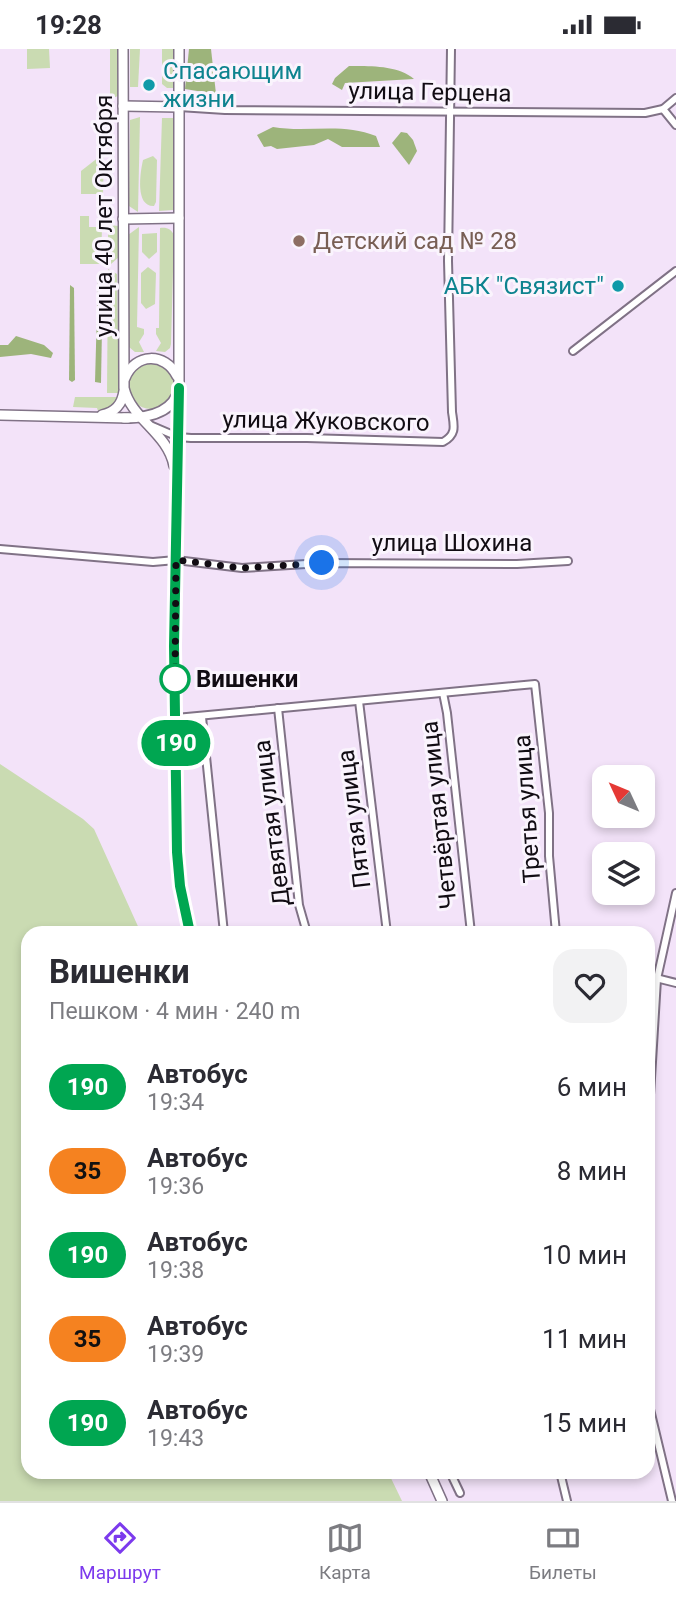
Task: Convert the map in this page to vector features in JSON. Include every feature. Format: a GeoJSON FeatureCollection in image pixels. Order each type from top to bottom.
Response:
{"type":"FeatureCollection","features":[{"type":"Feature","properties":{"kind":"main road","name":"улица 40 лет Октября"},"geometry":{"type":"LineString","coordinates":[[123,49],[124,386],[130,403],[168,449],[176,478]]}},
{"type":"Feature","properties":{"kind":"main road"},"geometry":{"type":"LineString","coordinates":[[179,49],[177,852],[180,886],[189,926]]}},
{"type":"Feature","properties":{"kind":"main road"},"geometry":{"type":"LineString","coordinates":[[123,106],[180,107]]}},
{"type":"Feature","properties":{"kind":"main road"},"geometry":{"type":"LineString","coordinates":[[122,219],[179,218]]}},
{"type":"Feature","properties":{"kind":"main road","name":"улица 40 лет Октября"},"geometry":{"type":"LineString","coordinates":[[124,386],[130,368],[138,361],[149,358],[169,364],[176,373],[179,386]]}},
{"type":"Feature","properties":{"kind":"main road"},"geometry":{"type":"LineString","coordinates":[[90,417],[113,412],[122,400],[124,386]]}},
{"type":"Feature","properties":{"kind":"main road"},"geometry":{"type":"LineString","coordinates":[[0,415],[144,420],[173,404],[179,386]]}},
{"type":"Feature","properties":{"kind":"main road"},"geometry":{"type":"LineString","coordinates":[[130,403],[139,411],[154,413]]}},
{"type":"Feature","properties":{"kind":"main road"},"geometry":{"type":"LineString","coordinates":[[432,1479],[442,1501]]}},
{"type":"Feature","properties":{"kind":"street","name":"улица Жуковского"},"geometry":{"type":"LineString","coordinates":[[144,420],[178,437],[443,442],[451,438],[455,431],[452,412],[448,261],[451,49]]}},
{"type":"Feature","properties":{"kind":"street"},"geometry":{"type":"LineString","coordinates":[[676,98],[663,109],[676,125]]}},
{"type":"Feature","properties":{"kind":"street","name":"улица Герцена"},"geometry":{"type":"LineString","coordinates":[[180,107],[225,110],[645,113],[663,109]]}},
{"type":"Feature","properties":{"kind":"street"},"geometry":{"type":"LineString","coordinates":[[573,351],[676,271]]}},
{"type":"Feature","properties":{"kind":"street","name":"улица Шохина"},"geometry":{"type":"LineString","coordinates":[[0,549],[153,562],[176,560],[242,568],[322,563],[517,564],[568,561]]}},
{"type":"Feature","properties":{"kind":"street","name":"Третья улица"},"geometry":{"type":"LineString","coordinates":[[443,693],[534,684],[549,813],[549,856],[555,926]]}},
{"type":"Feature","properties":{"kind":"street"},"geometry":{"type":"LineString","coordinates":[[176,718],[443,693]]}},
{"type":"Feature","properties":{"kind":"street","name":"Четвёртая улица"},"geometry":{"type":"LineString","coordinates":[[443,693],[470,926]]}},
{"type":"Feature","properties":{"kind":"street","name":"Пятая улица"},"geometry":{"type":"LineString","coordinates":[[359,701],[386,926]]}},
{"type":"Feature","properties":{"kind":"street","name":"Девятая улица"},"geometry":{"type":"LineString","coordinates":[[278,708],[299,905],[305,926]]}},
{"type":"Feature","properties":{"kind":"street"},"geometry":{"type":"LineString","coordinates":[[202,717],[223,926]]}},
{"type":"Feature","properties":{"kind":"street"},"geometry":{"type":"LineString","coordinates":[[655,1012],[657,979],[676,893]]}},
{"type":"Feature","properties":{"kind":"street"},"geometry":{"type":"LineString","coordinates":[[657,979],[676,982]]}},
{"type":"Feature","properties":{"kind":"street"},"geometry":{"type":"LineString","coordinates":[[655,1430],[672,1501]]}},
{"type":"Feature","properties":{"kind":"street"},"geometry":{"type":"LineString","coordinates":[[453,1479],[460,1493]]}},
{"type":"Feature","properties":{"kind":"street"},"geometry":{"type":"LineString","coordinates":[[562,1479],[567,1501]]}},
{"type":"Feature","properties":{"kind":"green space"},"geometry":{"type":"Polygon","coordinates":[[[27,49],[49,49],[50,68],[27,69],[27,49]]]}},
{"type":"Feature","properties":{"kind":"green space"},"geometry":{"type":"Polygon","coordinates":[[[110,49],[119,49],[118,96],[110,99],[110,49]]]}},
{"type":"Feature","properties":{"kind":"green space"},"geometry":{"type":"Polygon","coordinates":[[[130,49],[140,49],[138,87],[130,87],[130,49]]]}},
{"type":"Feature","properties":{"kind":"green space"},"geometry":{"type":"Polygon","coordinates":[[[162,49],[174,49],[173,88],[162,84],[162,49]]]}},
{"type":"Feature","properties":{"kind":"green space"},"geometry":{"type":"Polygon","coordinates":[[[189,49],[211,49],[216,94],[185,89],[189,49]]]}},
{"type":"Feature","properties":{"kind":"green space"},"geometry":{"type":"Polygon","coordinates":[[[349,66],[392,69],[414,79],[345,83],[342,90],[332,84],[349,66]]]}},
{"type":"Feature","properties":{"kind":"green space"},"geometry":{"type":"Polygon","coordinates":[[[140,117],[138,212],[129,206],[130,120],[140,117]]]}},
{"type":"Feature","properties":{"kind":"green space"},"geometry":{"type":"Polygon","coordinates":[[[162,118],[173,118],[173,210],[159,211],[162,118]]]}},
{"type":"Feature","properties":{"kind":"green space"},"geometry":{"type":"Polygon","coordinates":[[[273,127],[363,132],[376,136],[380,147],[342,147],[328,139],[314,145],[277,149],[264,147],[257,135],[273,127]]]}},
{"type":"Feature","properties":{"kind":"green space"},"geometry":{"type":"Polygon","coordinates":[[[401,132],[407,133],[413,140],[417,151],[409,165],[392,143],[401,132]]]}},
{"type":"Feature","properties":{"kind":"green space"},"geometry":{"type":"Polygon","coordinates":[[[104,153],[103,194],[81,194],[81,171],[104,153]]]}},
{"type":"Feature","properties":{"kind":"green space"},"geometry":{"type":"Polygon","coordinates":[[[153,156],[157,160],[154,206],[144,201],[140,188],[143,160],[153,156]]]}},
{"type":"Feature","properties":{"kind":"green space"},"geometry":{"type":"Polygon","coordinates":[[[80,216],[89,216],[89,227],[102,227],[101,264],[80,264],[80,216]]]}},
{"type":"Feature","properties":{"kind":"green space"},"geometry":{"type":"Polygon","coordinates":[[[108,225],[119,226],[119,257],[111,264],[108,264],[108,225]]]}},
{"type":"Feature","properties":{"kind":"green space"},"geometry":{"type":"Polygon","coordinates":[[[139,227],[137,327],[144,329],[139,342],[144,352],[135,352],[129,347],[128,235],[139,227]]]}},
{"type":"Feature","properties":{"kind":"green space"},"geometry":{"type":"Polygon","coordinates":[[[160,228],[172,231],[174,235],[171,344],[165,352],[156,351],[161,343],[156,334],[156,328],[159,328],[160,228]]]}},
{"type":"Feature","properties":{"kind":"green space"},"geometry":{"type":"Polygon","coordinates":[[[157,233],[157,252],[149,259],[142,252],[142,234],[157,233]]]}},
{"type":"Feature","properties":{"kind":"green space"},"geometry":{"type":"Polygon","coordinates":[[[148,267],[156,273],[155,304],[146,309],[141,303],[141,273],[148,267]]]}},
{"type":"Feature","properties":{"kind":"green space"},"geometry":{"type":"Polygon","coordinates":[[[108,269],[117,274],[119,393],[107,393],[108,269]]]}},
{"type":"Feature","properties":{"kind":"green space"},"geometry":{"type":"Polygon","coordinates":[[[103,272],[101,383],[95,382],[98,274],[103,272]]]}},
{"type":"Feature","properties":{"kind":"green space"},"geometry":{"type":"Polygon","coordinates":[[[70,285],[74,288],[75,380],[72,382],[69,380],[70,285]]]}},
{"type":"Feature","properties":{"kind":"green space"},"geometry":{"type":"Polygon","coordinates":[[[16,336],[44,345],[53,353],[51,358],[31,354],[0,357],[0,345],[8,345],[16,336]]]}},
{"type":"Feature","properties":{"kind":"green space"},"geometry":{"type":"Polygon","coordinates":[[[151,363],[167,370],[174,386],[167,402],[151,409],[135,402],[128,386],[135,370],[151,363]]]}},
{"type":"Feature","properties":{"kind":"green space"},"geometry":{"type":"Polygon","coordinates":[[[75,397],[118,397],[111,407],[98,411],[97,408],[73,407],[75,397]]]}},
{"type":"Feature","properties":{"kind":"green space"},"geometry":{"type":"Polygon","coordinates":[[[0,764],[94,829],[138,926],[21,926],[21,1479],[391,1479],[402,1501],[0,1501],[0,764]]]}},
{"type":"Feature","properties":{"kind":"bus line","name":"190"},"geometry":{"type":"LineString","coordinates":[[179,388],[174,646],[177,852],[188,926]]}},
{"type":"Feature","properties":{"kind":"place","name":"Спасающим жизни"},"geometry":{"type":"Point","coordinates":[149,85]}},
{"type":"Feature","properties":{"kind":"place","name":"Детский сад № 28"},"geometry":{"type":"Point","coordinates":[299,241]}},
{"type":"Feature","properties":{"kind":"place","name":"АБК \"Связист\""},"geometry":{"type":"Point","coordinates":[618,286]}},
{"type":"Feature","properties":{"kind":"place","name":"Вишенки"},"geometry":{"type":"Point","coordinates":[175,679]}},
{"type":"Feature","properties":{"kind":"route"},"geometry":{"type":"LineString","coordinates":[[175,679],[176,560],[242,568],[322,563]]}}]}
